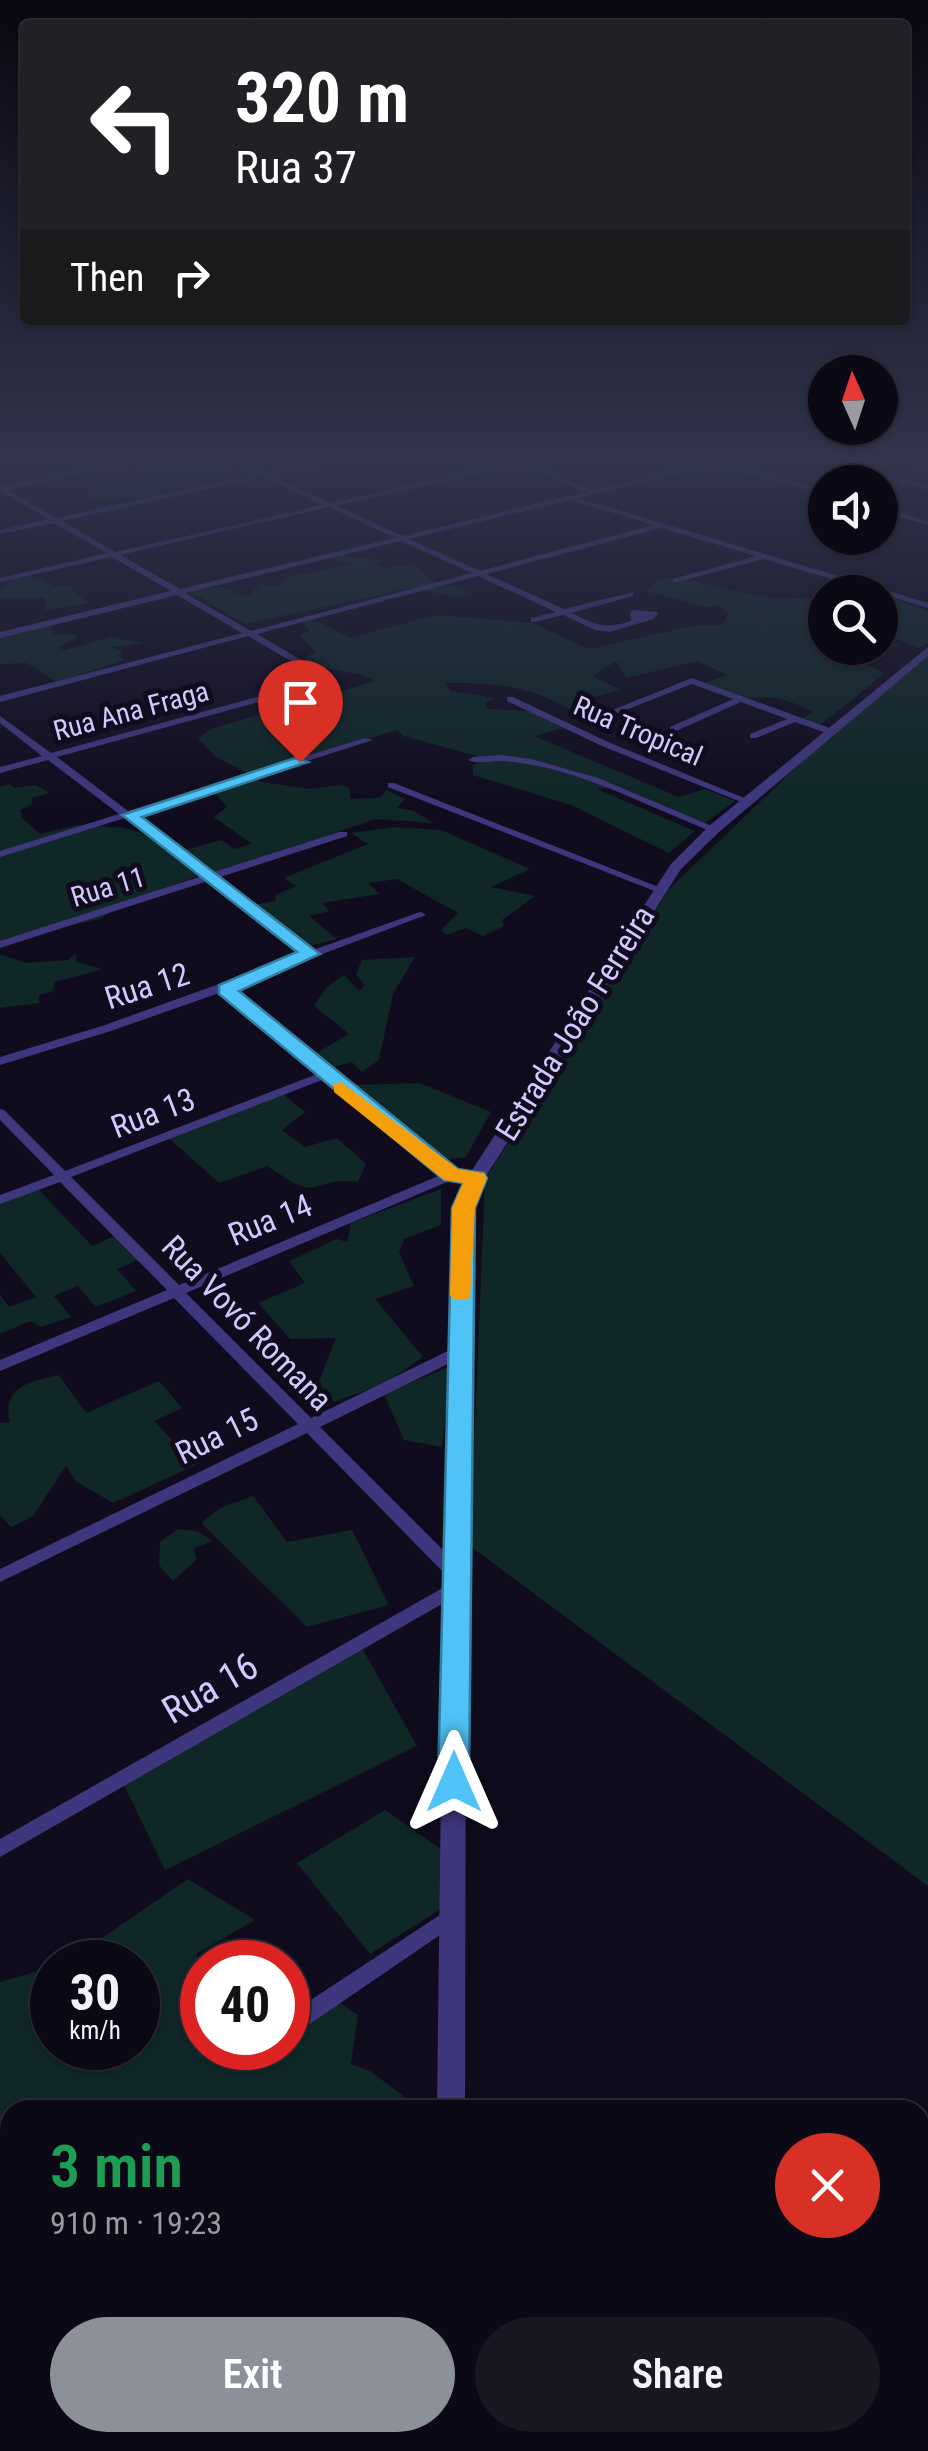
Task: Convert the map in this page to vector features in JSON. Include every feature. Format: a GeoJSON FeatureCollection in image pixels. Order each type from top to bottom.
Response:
{"type":"FeatureCollection","features":[{"type":"Feature","properties":{"kind":"street"},"geometry":{"type":"LineString","coordinates":[[157,577],[251,631]]}},
{"type":"Feature","properties":{"kind":"street"},"geometry":{"type":"LineString","coordinates":[[0,634],[242,577]]}},
{"type":"Feature","properties":{"kind":"street"},"geometry":{"type":"LineString","coordinates":[[0,699],[459,577]]}},
{"type":"Feature","properties":{"kind":"street"},"geometry":{"type":"LineString","coordinates":[[486,577],[602,630],[635,622]]}},
{"type":"Feature","properties":{"kind":"street"},"geometry":{"type":"LineString","coordinates":[[676,581],[689,577]]}},
{"type":"Feature","properties":{"kind":"street"},"geometry":{"type":"LineString","coordinates":[[836,577],[928,606]]}},
{"type":"Feature","properties":{"kind":"street"},"geometry":{"type":"LineString","coordinates":[[534,620],[630,594]]}},
{"type":"Feature","properties":{"kind":"street","name":"Rua Ana Fraga"},"geometry":{"type":"LineString","coordinates":[[0,770],[323,680],[322,672],[251,631]]}},
{"type":"Feature","properties":{"kind":"street","name":"Estrada João Ferreira"},"geometry":{"type":"LineString","coordinates":[[451,2100],[454,1580],[464,1208],[476,1178],[676,867],[714,829],[928,650]]}},
{"type":"Feature","properties":{"kind":"street"},"geometry":{"type":"LineString","coordinates":[[615,711],[695,681],[828,731]]}},
{"type":"Feature","properties":{"kind":"street","name":"Rua Tropical"},"geometry":{"type":"LineString","coordinates":[[510,699],[606,744],[749,802]]}},
{"type":"Feature","properties":{"kind":"street"},"geometry":{"type":"LineString","coordinates":[[673,729],[741,699]]}},
{"type":"Feature","properties":{"kind":"street"},"geometry":{"type":"LineString","coordinates":[[754,736],[794,718]]}},
{"type":"Feature","properties":{"kind":"street"},"geometry":{"type":"LineString","coordinates":[[0,719],[310,954]]}},
{"type":"Feature","properties":{"kind":"street"},"geometry":{"type":"LineString","coordinates":[[0,854],[368,740]]}},
{"type":"Feature","properties":{"kind":"street"},"geometry":{"type":"LineString","coordinates":[[473,760],[505,758],[551,767],[714,829]]}},
{"type":"Feature","properties":{"kind":"street"},"geometry":{"type":"LineString","coordinates":[[391,785],[660,890]]}},
{"type":"Feature","properties":{"kind":"street","name":"Rua 11"},"geometry":{"type":"LineString","coordinates":[[0,945],[342,834]]}},
{"type":"Feature","properties":{"kind":"street","name":"Rua 12"},"geometry":{"type":"LineString","coordinates":[[0,1061],[226,990],[310,954],[421,915]]}},
{"type":"Feature","properties":{"kind":"street"},"geometry":{"type":"LineString","coordinates":[[226,990],[325,1075],[452,1175],[476,1178]]}},
{"type":"Feature","properties":{"kind":"street","name":"Rua 13"},"geometry":{"type":"LineString","coordinates":[[0,1200],[325,1075]]}},
{"type":"Feature","properties":{"kind":"street","name":"Rua Vovó Romana"},"geometry":{"type":"LineString","coordinates":[[0,1113],[177,1288],[454,1580]]}},
{"type":"Feature","properties":{"kind":"street","name":"Rua 14"},"geometry":{"type":"LineString","coordinates":[[0,1366],[452,1175]]}},
{"type":"Feature","properties":{"kind":"street","name":"Rua 15"},"geometry":{"type":"LineString","coordinates":[[0,1576],[461,1352]]}},
{"type":"Feature","properties":{"kind":"street","name":"Rua 16"},"geometry":{"type":"LineString","coordinates":[[0,1849],[454,1580]]}},
{"type":"Feature","properties":{"kind":"street"},"geometry":{"type":"LineString","coordinates":[[310,2011],[453,1916]]}},
{"type":"Feature","properties":{"kind":"green space"},"geometry":{"type":"Polygon","coordinates":[[[35,577],[56,587],[75,586],[70,589],[89,603],[45,610],[45,598],[0,598],[0,589],[9,585],[5,582],[35,577]]]}},
{"type":"Feature","properties":{"kind":"green space"},"geometry":{"type":"Polygon","coordinates":[[[428,577],[469,592],[456,597],[411,588],[245,624],[191,592],[219,587],[248,597],[260,583],[275,587],[287,580],[428,577]]]}},
{"type":"Feature","properties":{"kind":"green space"},"geometry":{"type":"Polygon","coordinates":[[[684,577],[751,595],[808,599],[808,665],[867,665],[885,673],[819,726],[801,719],[814,712],[797,704],[776,698],[740,696],[703,683],[728,675],[697,661],[626,678],[616,661],[593,676],[621,690],[573,702],[575,707],[569,709],[509,687],[446,683],[450,691],[495,698],[485,703],[488,709],[529,711],[564,728],[534,736],[679,797],[705,789],[735,801],[705,823],[612,787],[597,789],[695,831],[669,853],[571,805],[473,775],[473,765],[487,759],[404,736],[397,730],[249,774],[216,757],[198,738],[213,728],[375,681],[304,658],[316,652],[299,635],[310,631],[301,621],[313,619],[350,638],[435,615],[533,623],[589,649],[697,625],[722,625],[729,613],[719,605],[706,607],[645,591],[658,580],[684,577]]]}},
{"type":"Feature","properties":{"kind":"green space"},"geometry":{"type":"Polygon","coordinates":[[[898,600],[928,611],[928,643],[919,648],[898,639],[898,600]]]}},
{"type":"Feature","properties":{"kind":"green space"},"geometry":{"type":"Polygon","coordinates":[[[52,626],[53,634],[74,634],[77,638],[58,648],[65,650],[111,637],[144,643],[109,647],[122,650],[119,656],[125,660],[56,682],[27,663],[0,664],[0,638],[52,626]]]}},
{"type":"Feature","properties":{"kind":"green space"},"geometry":{"type":"Polygon","coordinates":[[[928,654],[928,1886],[470,1546],[485,1179],[669,889],[833,732],[928,654]]]}},
{"type":"Feature","properties":{"kind":"green space"},"geometry":{"type":"Polygon","coordinates":[[[249,780],[310,789],[340,785],[350,788],[350,799],[379,798],[387,790],[405,799],[397,808],[414,811],[434,823],[376,819],[208,876],[181,851],[222,840],[234,849],[252,844],[214,817],[227,807],[213,791],[249,780]]]}},
{"type":"Feature","properties":{"kind":"green space"},"geometry":{"type":"Polygon","coordinates":[[[9,784],[14,788],[35,785],[50,793],[31,798],[33,804],[20,810],[22,818],[40,834],[78,825],[124,828],[150,836],[198,876],[124,903],[100,919],[0,941],[0,787],[9,784]]]}},
{"type":"Feature","properties":{"kind":"green space"},"geometry":{"type":"Polygon","coordinates":[[[394,827],[441,830],[530,869],[491,887],[535,896],[502,920],[504,926],[483,936],[466,928],[446,935],[441,930],[458,913],[397,879],[369,883],[379,894],[322,903],[329,911],[309,916],[337,939],[309,946],[252,905],[275,901],[276,895],[296,886],[284,878],[368,844],[351,833],[394,827]]]}},
{"type":"Feature","properties":{"kind":"green space"},"geometry":{"type":"Polygon","coordinates":[[[76,953],[76,962],[103,969],[55,982],[53,991],[39,995],[39,1003],[0,1008],[0,954],[25,963],[68,960],[76,953]]]}},
{"type":"Feature","properties":{"kind":"green space"},"geometry":{"type":"Polygon","coordinates":[[[415,957],[393,994],[379,1060],[362,1072],[352,1062],[333,1067],[315,1054],[349,1034],[314,1006],[326,988],[344,975],[359,991],[365,986],[356,974],[362,960],[415,957]]]}},
{"type":"Feature","properties":{"kind":"green space"},"geometry":{"type":"Polygon","coordinates":[[[420,1083],[491,1112],[466,1157],[442,1160],[355,1085],[420,1083]]]}},
{"type":"Feature","properties":{"kind":"green space"},"geometry":{"type":"Polygon","coordinates":[[[283,1094],[305,1112],[282,1130],[305,1147],[337,1138],[366,1164],[358,1182],[307,1187],[268,1166],[219,1183],[169,1138],[283,1094]]]}},
{"type":"Feature","properties":{"kind":"green space"},"geometry":{"type":"Polygon","coordinates":[[[38,1189],[92,1246],[117,1235],[138,1260],[117,1269],[136,1291],[96,1307],[78,1286],[54,1296],[71,1317],[41,1327],[30,1321],[0,1334],[0,1295],[9,1307],[36,1297],[0,1253],[0,1202],[38,1189]]]}},
{"type":"Feature","properties":{"kind":"green space"},"geometry":{"type":"Polygon","coordinates":[[[441,1189],[441,1225],[404,1239],[399,1252],[414,1286],[375,1299],[423,1357],[384,1384],[334,1402],[316,1390],[336,1338],[290,1339],[258,1303],[305,1283],[289,1261],[337,1239],[347,1242],[351,1223],[441,1189]]]}},
{"type":"Feature","properties":{"kind":"green space"},"geometry":{"type":"Polygon","coordinates":[[[451,1366],[442,1447],[404,1440],[384,1394],[451,1366]]]}},
{"type":"Feature","properties":{"kind":"green space"},"geometry":{"type":"Polygon","coordinates":[[[59,1375],[86,1413],[159,1381],[182,1408],[154,1421],[196,1465],[113,1503],[76,1481],[66,1466],[33,1516],[11,1527],[0,1515],[0,1423],[10,1422],[8,1410],[14,1393],[38,1380],[59,1375]]]}},
{"type":"Feature","properties":{"kind":"green space"},"geometry":{"type":"Polygon","coordinates":[[[253,1496],[287,1542],[352,1530],[389,1605],[307,1627],[201,1523],[220,1508],[253,1496]]]}},
{"type":"Feature","properties":{"kind":"green space"},"geometry":{"type":"Polygon","coordinates":[[[178,1529],[197,1531],[213,1541],[194,1548],[196,1560],[173,1581],[159,1565],[160,1542],[178,1529]]]}},
{"type":"Feature","properties":{"kind":"green space"},"geometry":{"type":"Polygon","coordinates":[[[362,1648],[417,1746],[165,1870],[123,1783],[362,1648]]]}},
{"type":"Feature","properties":{"kind":"green space"},"geometry":{"type":"Polygon","coordinates":[[[385,1810],[448,1854],[442,1908],[370,1954],[297,1863],[385,1810]]]}},
{"type":"Feature","properties":{"kind":"green space"},"geometry":{"type":"Polygon","coordinates":[[[188,1879],[255,1920],[220,1940],[180,1940],[180,2070],[310,2070],[310,2021],[340,2003],[358,2015],[351,2064],[370,2071],[409,2100],[0,2100],[0,1982],[30,1973],[30,2070],[160,2070],[160,1940],[99,1940],[188,1879]]]}},
{"type":"Feature","properties":{"kind":"slow traffic"},"geometry":{"type":"LineString","coordinates":[[341,1088],[452,1175],[476,1178],[465,1195],[462,1295]]}},
{"type":"Feature","properties":{"kind":"route"},"geometry":{"type":"LineString","coordinates":[[300,762],[130,815],[209,880],[310,954],[226,990],[325,1075],[452,1175],[476,1178],[465,1195],[464,1208],[455,1542],[454,1782]]}}]}
